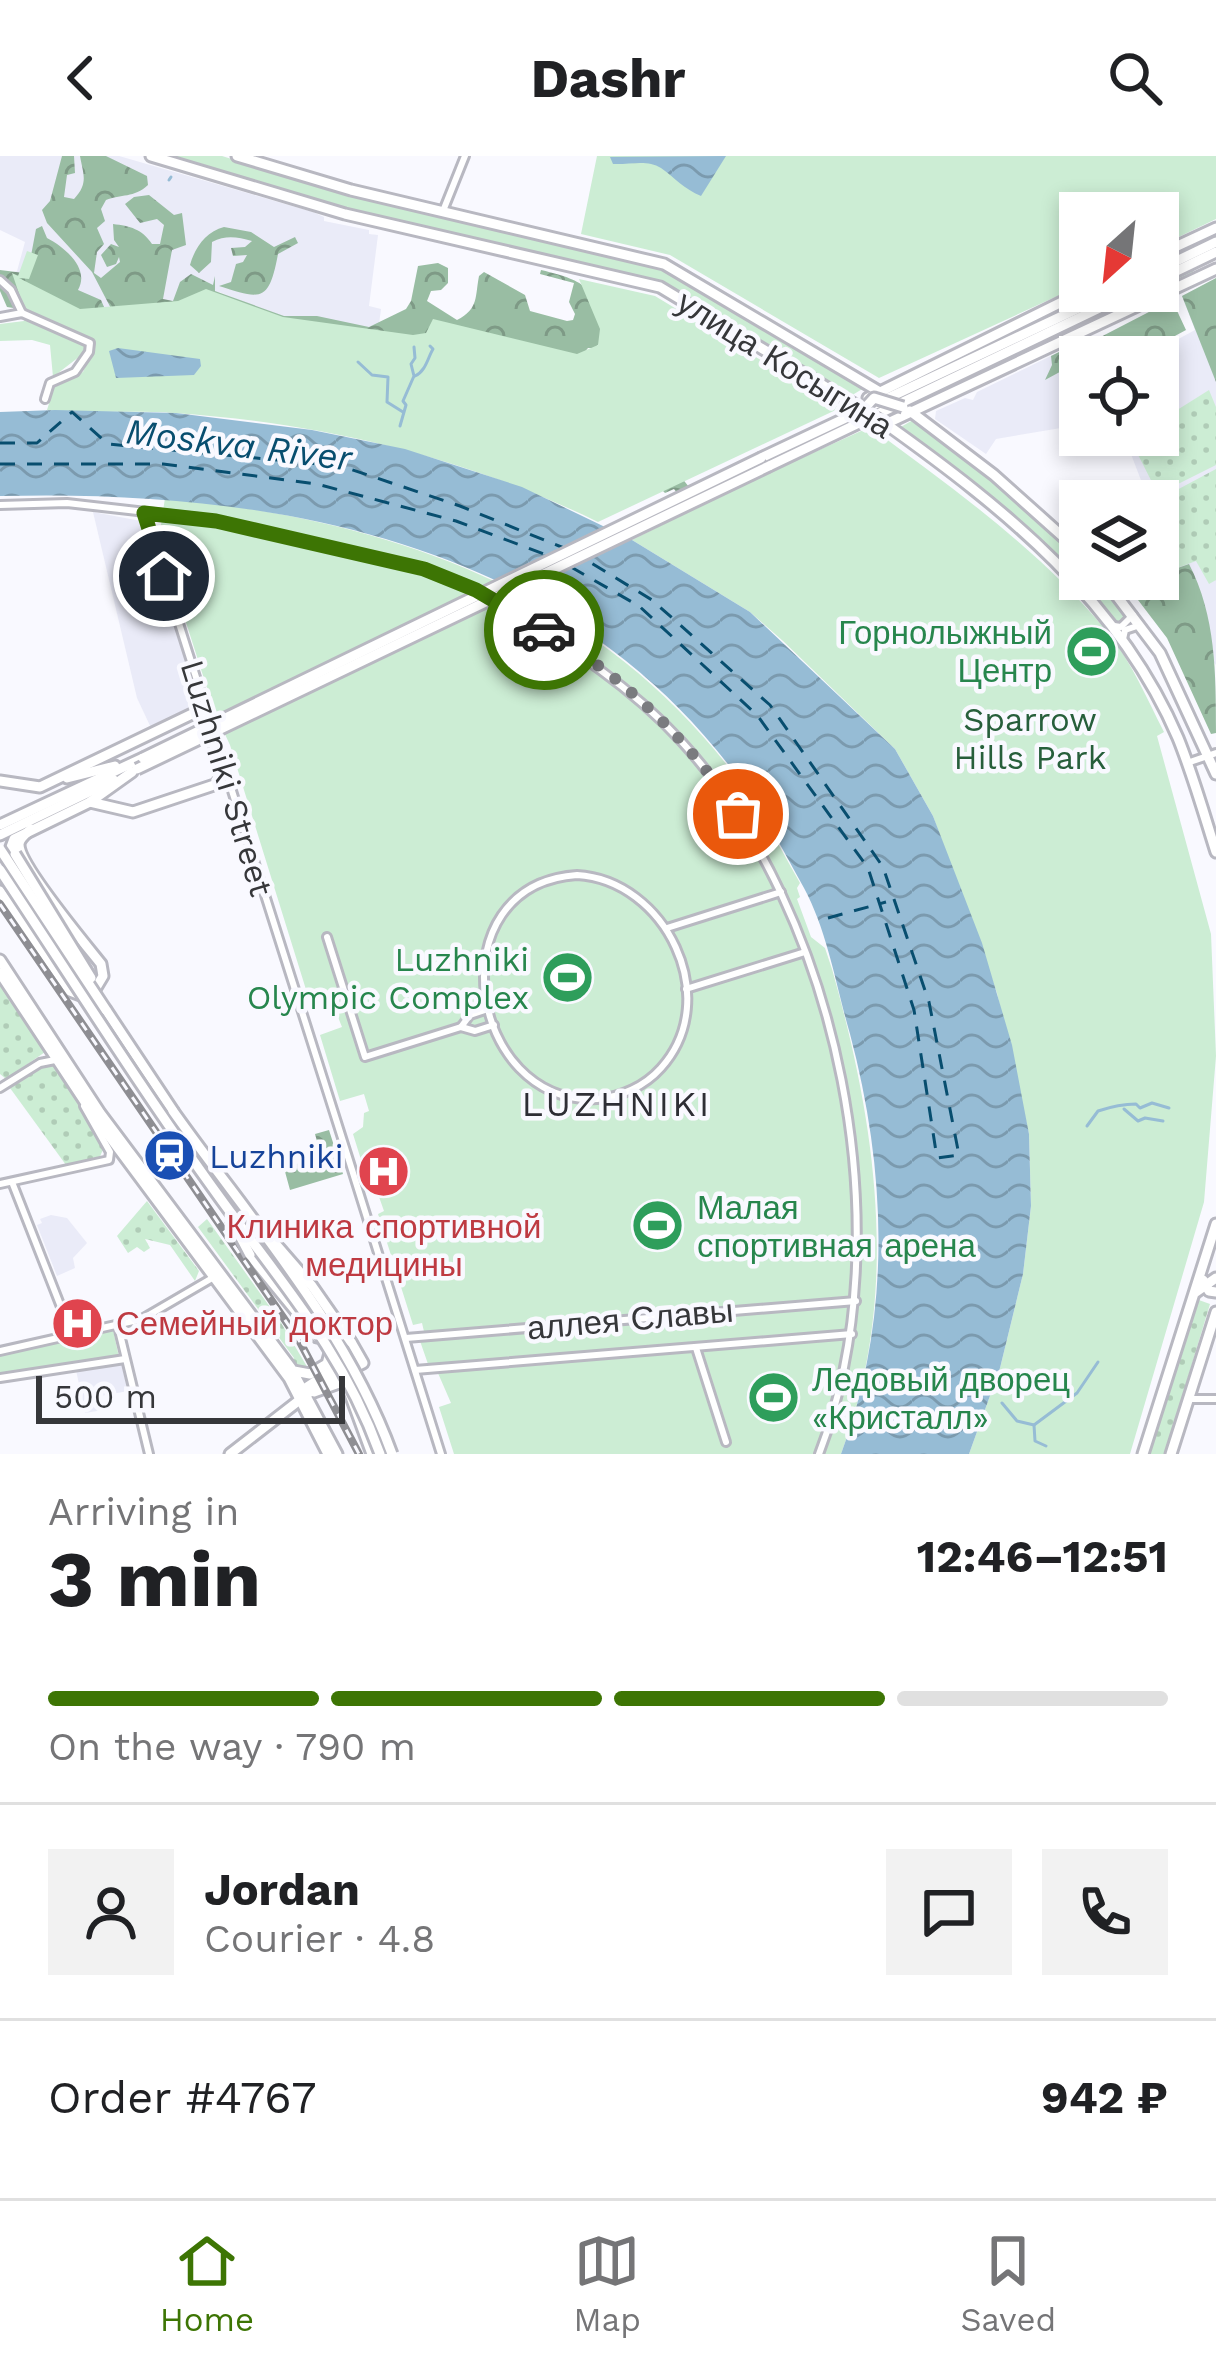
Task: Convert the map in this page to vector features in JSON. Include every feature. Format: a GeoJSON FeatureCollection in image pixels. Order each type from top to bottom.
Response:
{"type":"FeatureCollection","features":[{"type":"Feature","properties":{"kind":"main road","name":"улица Косыгина"},"geometry":{"type":"LineString","coordinates":[[151,156],[345,214],[660,287],[859,407],[896,417],[994,475],[1059,533]]}},
{"type":"Feature","properties":{"kind":"main road","name":"улица Косыгина"},"geometry":{"type":"LineString","coordinates":[[241,157],[670,266],[875,394],[945,467],[1071,575],[1114,626],[1155,691],[1187,763],[1216,852]]}},
{"type":"Feature","properties":{"kind":"main road"},"geometry":{"type":"LineString","coordinates":[[1179,246],[1216,228]]}},
{"type":"Feature","properties":{"kind":"main road"},"geometry":{"type":"LineString","coordinates":[[1179,246],[1216,241]]}},
{"type":"Feature","properties":{"kind":"main road"},"geometry":{"type":"LineString","coordinates":[[1179,266],[1216,241]]}},
{"type":"Feature","properties":{"kind":"main road"},"geometry":{"type":"LineString","coordinates":[[1179,246],[1184,248],[1184,263]]}},
{"type":"Feature","properties":{"kind":"main road"},"geometry":{"type":"LineString","coordinates":[[859,407],[874,398],[896,417],[1192,280],[1212,267],[1216,253]]}},
{"type":"Feature","properties":{"kind":"main road"},"geometry":{"type":"LineString","coordinates":[[1179,264],[1216,253]]}},
{"type":"Feature","properties":{"kind":"main road"},"geometry":{"type":"LineString","coordinates":[[1184,263],[1212,267]]}},
{"type":"Feature","properties":{"kind":"main road"},"geometry":{"type":"LineString","coordinates":[[1184,263],[1196,271],[1192,280]]}},
{"type":"Feature","properties":{"kind":"main road"},"geometry":{"type":"LineString","coordinates":[[859,407],[875,394],[1059,303]]}},
{"type":"Feature","properties":{"kind":"main road"},"geometry":{"type":"LineString","coordinates":[[0,835],[1072,312]]}},
{"type":"Feature","properties":{"kind":"main road"},"geometry":{"type":"LineString","coordinates":[[0,825],[1090,312]]}},
{"type":"Feature","properties":{"kind":"main road"},"geometry":{"type":"LineString","coordinates":[[1122,600],[1179,686],[1213,754],[1216,774]]}},
{"type":"Feature","properties":{"kind":"main road"},"geometry":{"type":"LineString","coordinates":[[0,782],[37,788],[202,711],[223,769],[217,784],[133,812],[90,802]]}},
{"type":"Feature","properties":{"kind":"main road"},"geometry":{"type":"LineString","coordinates":[[56,780],[143,758]]}},
{"type":"Feature","properties":{"kind":"main road"},"geometry":{"type":"LineString","coordinates":[[106,1010],[81,956],[12,843],[90,802],[134,770]]}},
{"type":"Feature","properties":{"kind":"main road"},"geometry":{"type":"LineString","coordinates":[[0,835],[28,831]]}},
{"type":"Feature","properties":{"kind":"main road"},"geometry":{"type":"LineString","coordinates":[[0,891],[63,983],[77,995],[94,991],[103,976],[101,964],[20,849],[28,831]]}},
{"type":"Feature","properties":{"kind":"main road"},"geometry":{"type":"LineString","coordinates":[[0,848],[248,1216],[308,1294],[341,1346],[392,1454]]}},
{"type":"Feature","properties":{"kind":"main road"},"geometry":{"type":"LineString","coordinates":[[0,871],[220,1198],[333,1352],[376,1454]]}},
{"type":"Feature","properties":{"kind":"main road"},"geometry":{"type":"LineString","coordinates":[[0,959],[97,1115]]}},
{"type":"Feature","properties":{"kind":"main road"},"geometry":{"type":"LineString","coordinates":[[0,973],[97,1115],[291,1368],[337,1454]]}},
{"type":"Feature","properties":{"kind":"main road"},"geometry":{"type":"LineString","coordinates":[[220,1198],[250,1255],[330,1353],[332,1362],[304,1394],[226,1454]]}},
{"type":"Feature","properties":{"kind":"main road"},"geometry":{"type":"LineString","coordinates":[[248,1216],[285,1252],[361,1360]]}},
{"type":"Feature","properties":{"kind":"main road"},"geometry":{"type":"LineString","coordinates":[[1143,1454],[1194,1294],[1203,1280],[1216,1224]]}},
{"type":"Feature","properties":{"kind":"main road"},"geometry":{"type":"LineString","coordinates":[[185,1233],[304,1394],[328,1454]]}},
{"type":"Feature","properties":{"kind":"main road"},"geometry":{"type":"LineString","coordinates":[[1203,1280],[1216,1278]]}},
{"type":"Feature","properties":{"kind":"main road"},"geometry":{"type":"LineString","coordinates":[[1203,1280],[1209,1291],[1216,1292]]}},
{"type":"Feature","properties":{"kind":"main road"},"geometry":{"type":"LineString","coordinates":[[1171,1454],[1216,1314]]}},
{"type":"Feature","properties":{"kind":"main road"},"geometry":{"type":"LineString","coordinates":[[291,1368],[307,1375],[328,1363],[330,1353]]}},
{"type":"Feature","properties":{"kind":"main road"},"geometry":{"type":"LineString","coordinates":[[304,1394],[361,1360]]}},
{"type":"Feature","properties":{"kind":"main road"},"geometry":{"type":"LineString","coordinates":[[327,1372],[361,1360]]}},
{"type":"Feature","properties":{"kind":"main road"},"geometry":{"type":"LineString","coordinates":[[304,1394],[338,1383],[347,1386],[376,1454]]}},
{"type":"Feature","properties":{"kind":"street"},"geometry":{"type":"LineString","coordinates":[[443,211],[465,156]]}},
{"type":"Feature","properties":{"kind":"street"},"geometry":{"type":"LineString","coordinates":[[0,280],[11,290],[22,313]]}},
{"type":"Feature","properties":{"kind":"street"},"geometry":{"type":"LineString","coordinates":[[0,316],[22,313],[91,346],[73,374],[50,383],[45,398]]}},
{"type":"Feature","properties":{"kind":"street"},"geometry":{"type":"LineString","coordinates":[[0,505],[68,503],[216,521],[424,569],[476,590],[550,633],[624,687],[680,740],[734,807],[781,892],[805,952],[831,1043],[852,1142],[859,1215],[856,1300],[839,1392],[820,1454]]}},
{"type":"Feature","properties":{"kind":"street","name":"Luzhniki Street"},"geometry":{"type":"LineString","coordinates":[[144,513],[202,711],[441,1454]]}},
{"type":"Feature","properties":{"kind":"street"},"geometry":{"type":"LineString","coordinates":[[1114,626],[1121,627],[1133,613]]}},
{"type":"Feature","properties":{"kind":"street"},"geometry":{"type":"LineString","coordinates":[[1123,639],[1125,630],[1133,625],[1143,627]]}},
{"type":"Feature","properties":{"kind":"street"},"geometry":{"type":"LineString","coordinates":[[1187,763],[1213,754]]}},
{"type":"Feature","properties":{"kind":"street"},"geometry":{"type":"LineString","coordinates":[[1204,816],[1216,823]]}},
{"type":"Feature","properties":{"kind":"street"},"geometry":{"type":"LineString","coordinates":[[578,875],[612,881],[644,901],[667,928],[689,988],[683,1026],[670,1057],[643,1083],[609,1097],[574,1097],[537,1082],[513,1060],[488,1009],[483,970],[490,936],[511,904],[540,883],[578,875]]}},
{"type":"Feature","properties":{"kind":"street"},"geometry":{"type":"LineString","coordinates":[[667,928],[781,892]]}},
{"type":"Feature","properties":{"kind":"street"},"geometry":{"type":"LineString","coordinates":[[327,937],[365,1057],[460,1027],[476,1031],[494,1025]]}},
{"type":"Feature","properties":{"kind":"street"},"geometry":{"type":"LineString","coordinates":[[689,988],[805,952]]}},
{"type":"Feature","properties":{"kind":"street"},"geometry":{"type":"LineString","coordinates":[[460,1027],[470,1015],[488,1009]]}},
{"type":"Feature","properties":{"kind":"street"},"geometry":{"type":"LineString","coordinates":[[0,1088],[56,1051]]}},
{"type":"Feature","properties":{"kind":"street"},"geometry":{"type":"LineString","coordinates":[[0,1184],[112,1157],[76,1086]]}},
{"type":"Feature","properties":{"kind":"street"},"geometry":{"type":"LineString","coordinates":[[12,1181],[72,1335]]}},
{"type":"Feature","properties":{"kind":"street"},"geometry":{"type":"LineString","coordinates":[[0,1351],[149,1316],[214,1277]]}},
{"type":"Feature","properties":{"kind":"street","name":"аллея Славы"},"geometry":{"type":"LineString","coordinates":[[404,1338],[856,1300]]}},
{"type":"Feature","properties":{"kind":"street"},"geometry":{"type":"LineString","coordinates":[[118,1326],[149,1454]]}},
{"type":"Feature","properties":{"kind":"street","name":"аллея Славы"},"geometry":{"type":"LineString","coordinates":[[415,1370],[852,1334]]}},
{"type":"Feature","properties":{"kind":"street"},"geometry":{"type":"LineString","coordinates":[[696,1347],[726,1442]]}},
{"type":"Feature","properties":{"kind":"street"},"geometry":{"type":"LineString","coordinates":[[0,1378],[125,1359]]}},
{"type":"Feature","properties":{"kind":"street"},"geometry":{"type":"LineString","coordinates":[[1187,1400],[1216,1400]]}},
{"type":"Feature","properties":{"kind":"shaded area"},"geometry":{"type":"Polygon","coordinates":[[[0,156],[119,156],[313,212],[324,221],[369,230],[378,235],[369,306],[381,309],[378,332],[282,317],[219,292],[87,310],[58,301],[12,273],[17,271],[25,242],[0,230],[0,156]]]}},
{"type":"Feature","properties":{"kind":"shaded area"},"geometry":{"type":"Polygon","coordinates":[[[1216,279],[1216,665],[1159,600],[1179,600],[1179,480],[1141,480],[1132,456],[1179,456],[1179,339],[1195,330],[1182,296],[1216,279]]]}},
{"type":"Feature","properties":{"kind":"shaded area"},"geometry":{"type":"Polygon","coordinates":[[[1059,352],[1059,428],[996,439],[986,454],[935,419],[936,411],[965,398],[973,400],[977,392],[1059,352]]]}},
{"type":"Feature","properties":{"kind":"shaded area"},"geometry":{"type":"Polygon","coordinates":[[[93,512],[141,521],[203,708],[152,730],[137,698],[93,512]]]}},
{"type":"Feature","properties":{"kind":"shaded area"},"geometry":{"type":"Polygon","coordinates":[[[51,1215],[67,1218],[87,1243],[73,1258],[75,1268],[57,1276],[37,1225],[51,1215]]]}},
{"type":"Feature","properties":{"kind":"shaded area"},"geometry":{"type":"Polygon","coordinates":[[[121,1363],[128,1391],[101,1396],[103,1410],[85,1413],[76,1370],[121,1363]]]}},
{"type":"Feature","properties":{"kind":"green space"},"geometry":{"type":"Polygon","coordinates":[[[62,156],[74,156],[75,173],[67,175],[64,197],[74,199],[82,188],[80,156],[106,156],[147,176],[148,185],[143,189],[106,200],[101,209],[105,221],[97,228],[104,244],[97,252],[94,273],[101,278],[120,262],[119,257],[107,267],[101,255],[111,244],[119,247],[113,224],[135,229],[152,244],[160,244],[164,225],[157,219],[140,223],[125,204],[149,195],[174,215],[182,213],[186,245],[172,250],[163,299],[173,301],[180,282],[191,274],[213,285],[215,276],[215,291],[284,316],[317,316],[369,327],[406,309],[418,266],[438,263],[448,268],[448,283],[431,291],[427,301],[457,320],[473,307],[484,272],[525,295],[530,311],[567,321],[575,314],[569,302],[574,283],[540,274],[541,270],[570,278],[592,295],[613,329],[583,354],[689,487],[689,498],[680,503],[674,489],[665,493],[116,318],[92,272],[47,223],[42,210],[50,201],[62,156]]]}},
{"type":"Feature","properties":{"kind":"green space"},"geometry":{"type":"Polygon","coordinates":[[[170,156],[222,156],[348,195],[666,270],[864,388],[849,397],[668,287],[365,216],[170,156]]]}},
{"type":"Feature","properties":{"kind":"green space"},"geometry":{"type":"Polygon","coordinates":[[[597,156],[1216,156],[1216,219],[1179,237],[1179,192],[1059,192],[1059,295],[879,378],[670,255],[581,234],[597,156]]]}},
{"type":"Feature","properties":{"kind":"green space"},"geometry":{"type":"Polygon","coordinates":[[[42,226],[47,238],[78,267],[78,290],[101,300],[111,323],[7,307],[0,291],[0,270],[24,273],[36,229],[42,226]]]}},
{"type":"Feature","properties":{"kind":"green space"},"geometry":{"type":"Polygon","coordinates":[[[224,227],[251,232],[274,247],[295,237],[298,243],[278,254],[267,289],[245,294],[219,286],[231,282],[236,264],[247,255],[233,256],[231,248],[252,241],[217,240],[212,242],[211,262],[199,273],[190,265],[202,241],[224,227]]]}},
{"type":"Feature","properties":{"kind":"green space"},"geometry":{"type":"Polygon","coordinates":[[[27,251],[38,255],[29,279],[19,278],[80,309],[178,301],[206,289],[283,317],[413,335],[426,333],[433,319],[577,354],[598,345],[600,329],[579,279],[655,296],[840,408],[598,522],[496,479],[338,435],[174,413],[47,410],[55,384],[83,372],[91,353],[84,353],[53,377],[50,345],[0,341],[0,324],[24,321],[26,314],[12,273],[18,276],[27,251]]]}},
{"type":"Feature","properties":{"kind":"green space"},"geometry":{"type":"Polygon","coordinates":[[[1189,269],[1193,271],[1179,282],[1179,274],[1189,269]]]}},
{"type":"Feature","properties":{"kind":"green space"},"geometry":{"type":"Polygon","coordinates":[[[1216,278],[1216,382],[1182,296],[1216,278]]]}},
{"type":"Feature","properties":{"kind":"green space"},"geometry":{"type":"Polygon","coordinates":[[[1100,312],[1117,312],[1059,336],[1059,340],[920,407],[913,402],[1100,312]]]}},
{"type":"Feature","properties":{"kind":"green space"},"geometry":{"type":"Polygon","coordinates":[[[1149,312],[1178,312],[1186,330],[1175,336],[1103,336],[1149,312]]]}},
{"type":"Feature","properties":{"kind":"green space"},"geometry":{"type":"Polygon","coordinates":[[[1059,352],[1059,372],[1045,380],[1052,365],[1051,356],[1059,352]]]}},
{"type":"Feature","properties":{"kind":"green space"},"geometry":{"type":"Polygon","coordinates":[[[1209,390],[1216,407],[1216,465],[1179,484],[1151,480],[1139,456],[1179,456],[1179,409],[1209,390]]]}},
{"type":"Feature","properties":{"kind":"green space"},"geometry":{"type":"Polygon","coordinates":[[[913,420],[1000,486],[1059,539],[1059,564],[1038,541],[899,428],[913,420]]]}},
{"type":"Feature","properties":{"kind":"green space","name":"Sparrow Hills Park"},"geometry":{"type":"Polygon","coordinates":[[[870,427],[997,523],[1056,576],[1059,600],[1083,604],[1125,657],[1164,732],[1157,736],[1211,934],[1216,1056],[1204,1202],[1130,1454],[969,1454],[1000,1368],[1023,1274],[1031,1206],[1029,1134],[997,993],[933,816],[895,749],[750,612],[632,540],[870,427]]]}},
{"type":"Feature","properties":{"kind":"green space"},"geometry":{"type":"Polygon","coordinates":[[[1216,469],[1216,580],[1209,584],[1196,561],[1179,567],[1179,489],[1216,469]]]}},
{"type":"Feature","properties":{"kind":"green space","name":"Luzhniki Olympic Complex"},"geometry":{"type":"Polygon","coordinates":[[[165,498],[328,524],[406,546],[480,575],[551,611],[617,656],[678,710],[734,774],[800,883],[797,899],[811,937],[825,948],[861,1090],[876,1212],[876,1272],[860,1394],[841,1454],[454,1454],[439,1407],[451,1403],[434,1364],[428,1364],[420,1341],[426,1340],[422,1323],[413,1325],[378,1214],[384,1211],[378,1194],[372,1195],[353,1134],[363,1127],[364,1113],[369,1111],[364,1094],[340,1101],[320,1035],[342,1027],[336,1012],[331,1013],[323,1002],[310,1002],[159,538],[165,498]]]}},
{"type":"Feature","properties":{"kind":"green space"},"geometry":{"type":"Polygon","coordinates":[[[1189,564],[1205,604],[1213,646],[1216,733],[1211,734],[1167,638],[1138,600],[1179,600],[1179,568],[1189,564]]]}},
{"type":"Feature","properties":{"kind":"green space"},"geometry":{"type":"Polygon","coordinates":[[[1093,600],[1116,600],[1129,616],[1119,628],[1093,600]]]}},
{"type":"Feature","properties":{"kind":"green space"},"geometry":{"type":"Polygon","coordinates":[[[0,979],[48,1050],[6,1079],[0,1074],[0,979]]]}},
{"type":"Feature","properties":{"kind":"green space"},"geometry":{"type":"Polygon","coordinates":[[[55,1062],[104,1147],[99,1159],[66,1165],[10,1088],[40,1065],[55,1062]]]}},
{"type":"Feature","properties":{"kind":"green space"},"geometry":{"type":"Polygon","coordinates":[[[329,1130],[343,1174],[290,1190],[284,1168],[321,1156],[315,1134],[329,1130]]]}},
{"type":"Feature","properties":{"kind":"green space"},"geometry":{"type":"Polygon","coordinates":[[[147,1201],[199,1271],[195,1281],[170,1245],[145,1239],[150,1248],[144,1252],[137,1247],[128,1253],[117,1236],[147,1201]]]}},
{"type":"Feature","properties":{"kind":"green space"},"geometry":{"type":"Polygon","coordinates":[[[207,1219],[309,1370],[296,1368],[294,1358],[198,1227],[207,1219]]]}},
{"type":"Feature","properties":{"kind":"green space"},"geometry":{"type":"Polygon","coordinates":[[[1196,1299],[1210,1304],[1165,1454],[1150,1454],[1196,1299]]]}},
{"type":"Feature","properties":{"kind":"green space"},"geometry":{"type":"Polygon","coordinates":[[[113,1330],[119,1357],[0,1376],[0,1353],[113,1330]]]}},
{"type":"Feature","properties":{"kind":"water"},"geometry":{"type":"Polygon","coordinates":[[[726,156],[701,196],[656,165],[613,164],[610,157],[726,156]]]}},
{"type":"Feature","properties":{"kind":"water"},"geometry":{"type":"Polygon","coordinates":[[[118,348],[200,359],[201,366],[194,375],[116,378],[109,351],[118,348]]]}},
{"type":"Feature","properties":{"kind":"water","name":"Moskva River"},"geometry":{"type":"Polygon","coordinates":[[[0,412],[176,413],[312,430],[405,449],[522,487],[632,540],[750,612],[895,749],[933,816],[982,943],[1012,1045],[1029,1134],[1031,1206],[1023,1274],[1000,1368],[969,1454],[841,1454],[858,1403],[876,1298],[877,1192],[871,1139],[850,1034],[819,923],[780,844],[734,772],[664,693],[584,630],[496,581],[403,544],[305,519],[204,504],[102,496],[0,496],[0,412]]]}},
{"type":"Feature","properties":{"kind":"waterway"},"geometry":{"type":"LineString","coordinates":[[415,376],[426,364],[430,346]]}},
{"type":"Feature","properties":{"kind":"waterway"},"geometry":{"type":"LineString","coordinates":[[400,426],[403,401],[414,376],[414,347]]}},
{"type":"Feature","properties":{"kind":"waterway"},"geometry":{"type":"LineString","coordinates":[[358,362],[372,375],[388,377],[387,402],[403,412]]}},
{"type":"Feature","properties":{"kind":"waterway"},"geometry":{"type":"LineString","coordinates":[[1087,1126],[1098,1111],[1112,1107],[1136,1104],[1140,1108],[1152,1103],[1169,1108]]}},
{"type":"Feature","properties":{"kind":"waterway"},"geometry":{"type":"LineString","coordinates":[[1124,1109],[1138,1121],[1163,1121]]}},
{"type":"Feature","properties":{"kind":"waterway"},"geometry":{"type":"LineString","coordinates":[[1034,1425],[1077,1393],[1098,1362]]}},
{"type":"Feature","properties":{"kind":"waterway"},"geometry":{"type":"LineString","coordinates":[[1002,1403],[1017,1421],[1034,1425],[1035,1441],[1046,1446]]}},
{"type":"Feature","properties":{"kind":"ferry route"},"geometry":{"type":"LineString","coordinates":[[0,443],[37,443],[72,412],[108,444],[341,466],[564,548]]}},
{"type":"Feature","properties":{"kind":"ferry route"},"geometry":{"type":"LineString","coordinates":[[0,464],[163,464],[317,484],[456,521],[552,557]]}},
{"type":"Feature","properties":{"kind":"ferry route"},"geometry":{"type":"LineString","coordinates":[[571,567],[639,606],[757,715],[868,868],[914,1010],[937,1158],[959,1155],[929,1002],[883,867],[770,705],[652,600],[583,558]]}},
{"type":"Feature","properties":{"kind":"ferry route"},"geometry":{"type":"LineString","coordinates":[[828,918],[886,902]]}},
{"type":"Feature","properties":{"kind":"railway"},"geometry":{"type":"LineString","coordinates":[[0,904],[300,1342],[359,1454]]}},
{"type":"Feature","properties":{"kind":"way so far"},"geometry":{"type":"LineString","coordinates":[[544,630],[637,698],[704,768],[738,814]]}},
{"type":"Feature","properties":{"kind":"place","name":"Горнолыжный Центр"},"geometry":{"type":"Point","coordinates":[1091,651]}},
{"type":"Feature","properties":{"kind":"place","name":"Luzhniki Olympic Complex"},"geometry":{"type":"Point","coordinates":[568,978]}},
{"type":"Feature","properties":{"kind":"place","name":"Luzhniki"},"geometry":{"type":"Point","coordinates":[170,1156]}},
{"type":"Feature","properties":{"kind":"place","name":"Клиника спортивной медицины"},"geometry":{"type":"Point","coordinates":[384,1172]}},
{"type":"Feature","properties":{"kind":"place","name":"Малая спортивная арена"},"geometry":{"type":"Point","coordinates":[658,1226]}},
{"type":"Feature","properties":{"kind":"place","name":"Семейный доктор"},"geometry":{"type":"Point","coordinates":[77,1323]}},
{"type":"Feature","properties":{"kind":"place","name":"Ледовый дворец «Кристалл»"},"geometry":{"type":"Point","coordinates":[773,1398]}},
{"type":"Feature","properties":{"kind":"district","name":"LUZHNIKI"},"geometry":{"type":"Point","coordinates":[617,1104]}},
{"type":"Feature","properties":{"kind":"route"},"geometry":{"type":"LineString","coordinates":[[164,576],[144,513],[216,521],[424,569],[476,590],[544,630]]}}]}
